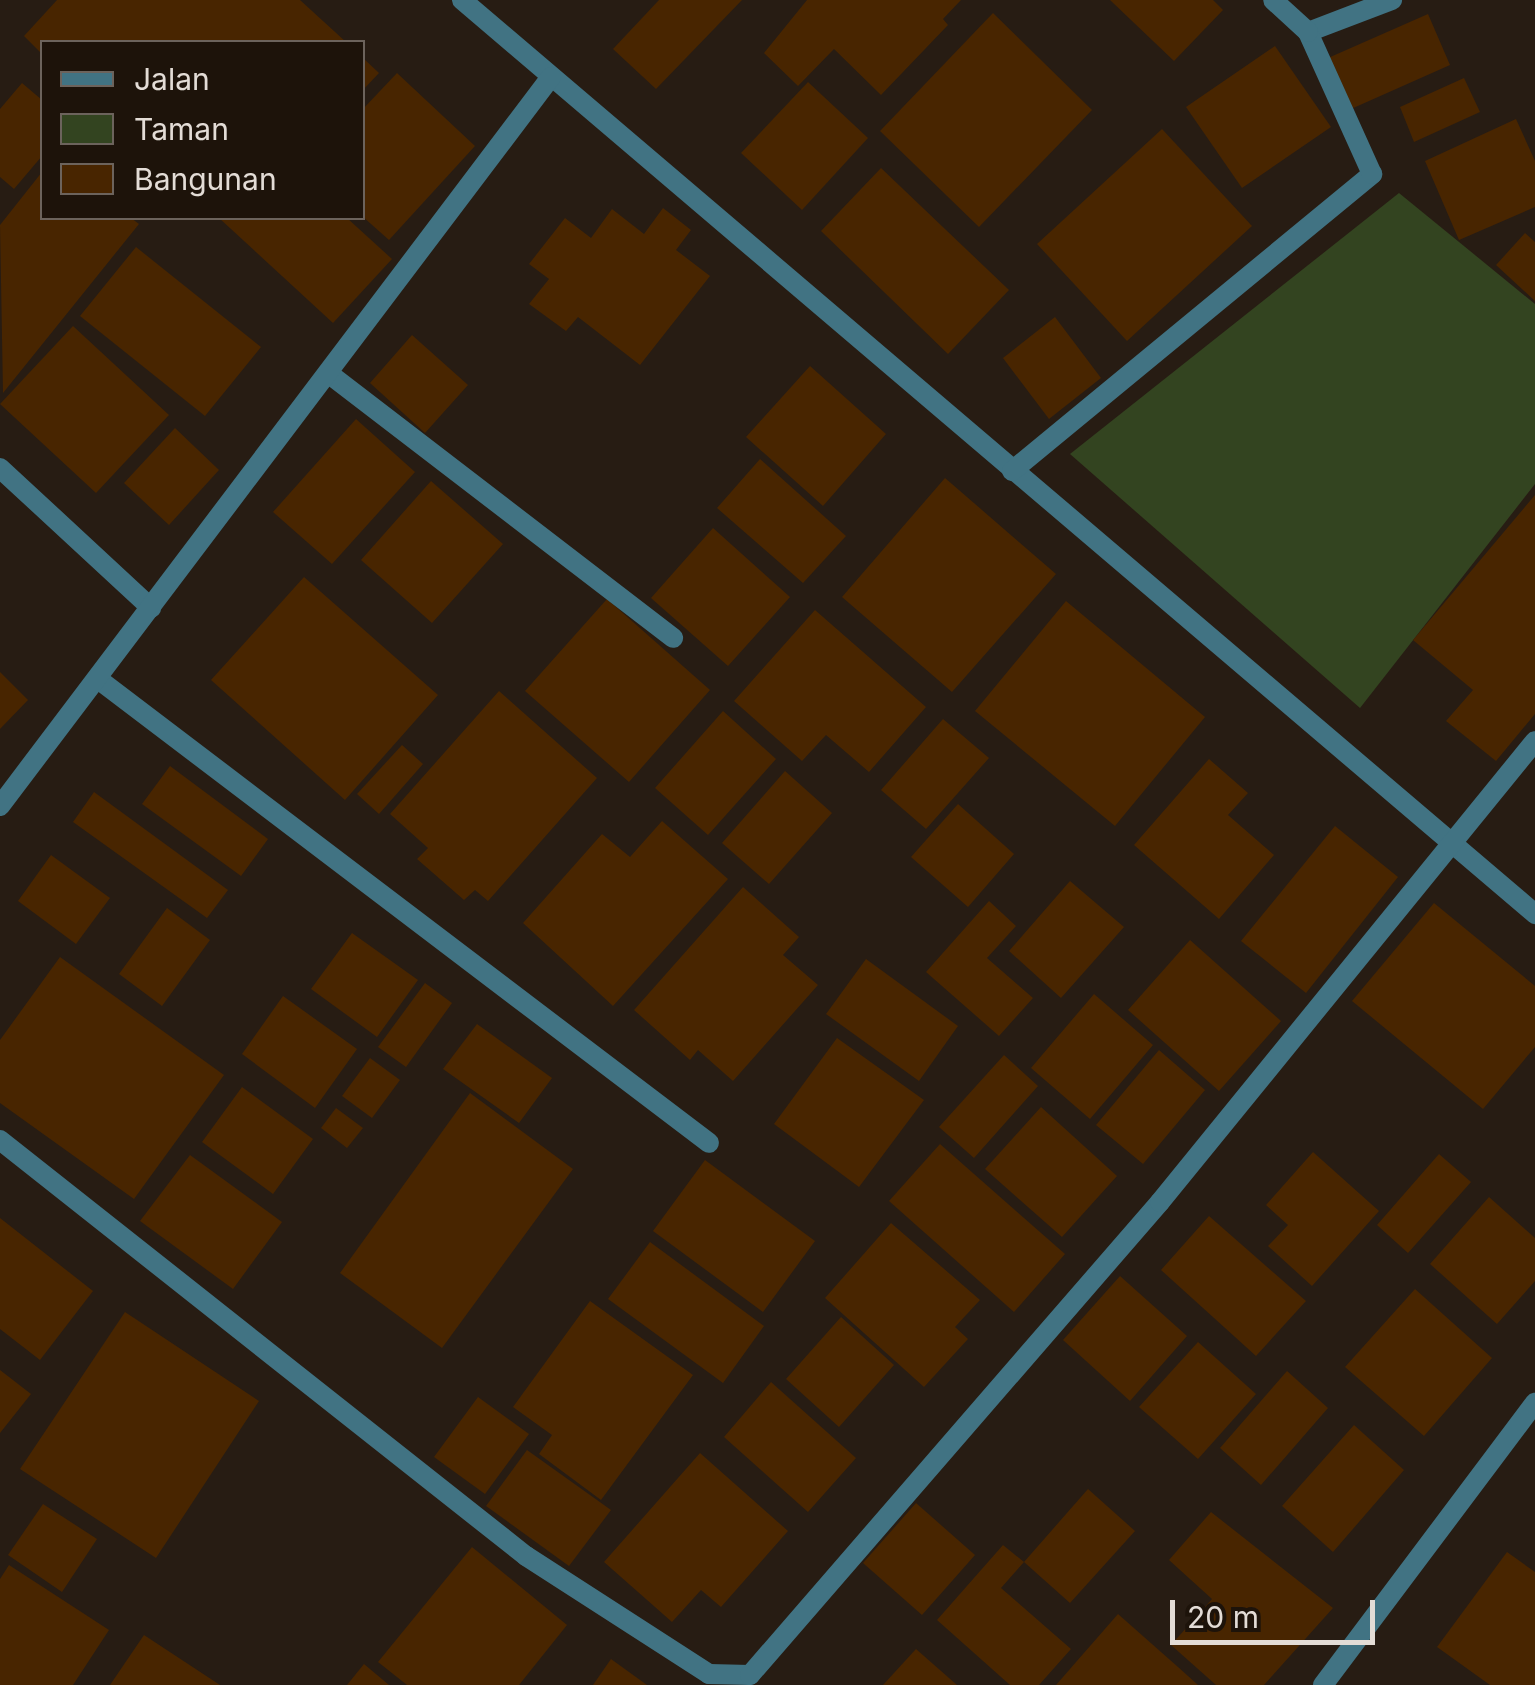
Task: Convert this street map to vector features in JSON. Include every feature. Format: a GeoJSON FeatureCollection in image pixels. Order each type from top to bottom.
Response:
{"type":"FeatureCollection","features":[{"type":"Feature","properties":{"kind":"street"},"geometry":{"type":"LineString","coordinates":[[462,0],[1535,914]]}},
{"type":"Feature","properties":{"kind":"street"},"geometry":{"type":"LineString","coordinates":[[1012,471],[1363,188],[1374,165],[1308,32],[1273,0]]}},
{"type":"Feature","properties":{"kind":"street"},"geometry":{"type":"LineString","coordinates":[[1308,32],[1392,0]]}},
{"type":"Feature","properties":{"kind":"street"},"geometry":{"type":"LineString","coordinates":[[0,806],[551,77]]}},
{"type":"Feature","properties":{"kind":"street"},"geometry":{"type":"LineString","coordinates":[[328,373],[673,638]]}},
{"type":"Feature","properties":{"kind":"street"},"geometry":{"type":"LineString","coordinates":[[0,468],[151,608]]}},
{"type":"Feature","properties":{"kind":"street"},"geometry":{"type":"LineString","coordinates":[[98,679],[709,1143]]}},
{"type":"Feature","properties":{"kind":"street"},"geometry":{"type":"LineString","coordinates":[[0,1140],[526,1556],[709,1674],[750,1674],[1160,1202],[1535,741]]}},
{"type":"Feature","properties":{"kind":"street"},"geometry":{"type":"LineString","coordinates":[[1323,1685],[1535,1403]]}},
{"type":"Feature","properties":{"kind":"green space"},"geometry":{"type":"Polygon","coordinates":[[[1399,193],[1535,304],[1535,484],[1360,708],[1070,454],[1399,193]]]}},
{"type":"Feature","properties":{"kind":"building"},"geometry":{"type":"Polygon","coordinates":[[[57,0],[300,0],[344,40],[40,40],[40,52],[24,36],[57,0]]]}},
{"type":"Feature","properties":{"kind":"building"},"geometry":{"type":"Polygon","coordinates":[[[659,0],[742,0],[656,89],[613,49],[659,0]]]}},
{"type":"Feature","properties":{"kind":"building"},"geometry":{"type":"Polygon","coordinates":[[[807,0],[961,0],[943,19],[948,25],[881,95],[834,49],[798,86],[764,53],[807,0]]]}},
{"type":"Feature","properties":{"kind":"building"},"geometry":{"type":"Polygon","coordinates":[[[1110,0],[1213,0],[1223,10],[1174,61],[1110,0]]]}},
{"type":"Feature","properties":{"kind":"building"},"geometry":{"type":"Polygon","coordinates":[[[993,13],[1092,110],[979,227],[880,131],[993,13]]]}},
{"type":"Feature","properties":{"kind":"building"},"geometry":{"type":"Polygon","coordinates":[[[1428,14],[1450,65],[1351,109],[1328,58],[1428,14]]]}},
{"type":"Feature","properties":{"kind":"building"},"geometry":{"type":"Polygon","coordinates":[[[1275,46],[1331,127],[1242,188],[1186,107],[1275,46]]]}},
{"type":"Feature","properties":{"kind":"building"},"geometry":{"type":"Polygon","coordinates":[[[365,60],[379,73],[365,88],[365,60]]]}},
{"type":"Feature","properties":{"kind":"building"},"geometry":{"type":"Polygon","coordinates":[[[397,73],[475,146],[389,240],[365,219],[365,107],[397,73]]]}},
{"type":"Feature","properties":{"kind":"building"},"geometry":{"type":"Polygon","coordinates":[[[1464,78],[1480,112],[1414,142],[1400,107],[1464,78]]]}},
{"type":"Feature","properties":{"kind":"building"},"geometry":{"type":"Polygon","coordinates":[[[808,82],[868,138],[802,210],[741,153],[808,82]]]}},
{"type":"Feature","properties":{"kind":"building"},"geometry":{"type":"Polygon","coordinates":[[[22,83],[40,98],[40,158],[14,189],[0,177],[0,109],[22,83]]]}},
{"type":"Feature","properties":{"kind":"building"},"geometry":{"type":"Polygon","coordinates":[[[1516,119],[1535,161],[1535,207],[1459,240],[1425,161],[1516,119]]]}},
{"type":"Feature","properties":{"kind":"building"},"geometry":{"type":"Polygon","coordinates":[[[1162,129],[1252,226],[1127,341],[1037,244],[1162,129]]]}},
{"type":"Feature","properties":{"kind":"building"},"geometry":{"type":"Polygon","coordinates":[[[881,168],[1009,290],[948,354],[821,231],[881,168]]]}},
{"type":"Feature","properties":{"kind":"building"},"geometry":{"type":"Polygon","coordinates":[[[40,175],[40,220],[134,220],[139,224],[3,393],[0,225],[40,175]]]}},
{"type":"Feature","properties":{"kind":"building"},"geometry":{"type":"Polygon","coordinates":[[[663,208],[691,230],[676,250],[710,276],[640,365],[578,317],[566,331],[529,304],[549,279],[529,264],[565,218],[591,238],[612,209],[644,234],[663,208]]]}},
{"type":"Feature","properties":{"kind":"building"},"geometry":{"type":"Polygon","coordinates":[[[221,220],[349,220],[392,259],[333,323],[221,220]]]}},
{"type":"Feature","properties":{"kind":"building"},"geometry":{"type":"Polygon","coordinates":[[[1525,233],[1535,242],[1535,301],[1496,265],[1525,233]]]}},
{"type":"Feature","properties":{"kind":"building"},"geometry":{"type":"Polygon","coordinates":[[[136,247],[261,347],[205,416],[80,316],[136,247]]]}},
{"type":"Feature","properties":{"kind":"building"},"geometry":{"type":"Polygon","coordinates":[[[1055,317],[1101,378],[1049,419],[1003,358],[1055,317]]]}},
{"type":"Feature","properties":{"kind":"building"},"geometry":{"type":"Polygon","coordinates":[[[73,326],[169,415],[96,493],[0,404],[73,326]]]}},
{"type":"Feature","properties":{"kind":"building"},"geometry":{"type":"Polygon","coordinates":[[[412,335],[468,385],[425,433],[370,383],[412,335]]]}},
{"type":"Feature","properties":{"kind":"building"},"geometry":{"type":"Polygon","coordinates":[[[810,366],[886,434],[823,506],[746,437],[810,366]]]}},
{"type":"Feature","properties":{"kind":"building"},"geometry":{"type":"Polygon","coordinates":[[[356,419],[415,472],[332,564],[273,512],[356,419]]]}},
{"type":"Feature","properties":{"kind":"building"},"geometry":{"type":"Polygon","coordinates":[[[175,428],[219,470],[169,525],[124,483],[175,428]]]}},
{"type":"Feature","properties":{"kind":"building"},"geometry":{"type":"Polygon","coordinates":[[[760,459],[846,536],[803,583],[717,508],[760,459]]]}},
{"type":"Feature","properties":{"kind":"building"},"geometry":{"type":"Polygon","coordinates":[[[945,478],[1056,574],[952,692],[842,597],[945,478]]]}},
{"type":"Feature","properties":{"kind":"building"},"geometry":{"type":"Polygon","coordinates":[[[431,481],[503,544],[432,623],[361,560],[431,481]]]}},
{"type":"Feature","properties":{"kind":"building"},"geometry":{"type":"Polygon","coordinates":[[[1535,495],[1535,714],[1496,761],[1446,721],[1473,690],[1413,640],[1535,495]]]}},
{"type":"Feature","properties":{"kind":"building"},"geometry":{"type":"Polygon","coordinates":[[[713,528],[790,597],[728,666],[651,598],[713,528]]]}},
{"type":"Feature","properties":{"kind":"building"},"geometry":{"type":"Polygon","coordinates":[[[304,577],[438,695],[345,800],[211,680],[304,577]]]}},
{"type":"Feature","properties":{"kind":"building"},"geometry":{"type":"Polygon","coordinates":[[[607,599],[710,690],[629,782],[525,691],[607,599]]]}},
{"type":"Feature","properties":{"kind":"building"},"geometry":{"type":"Polygon","coordinates":[[[1066,601],[1205,717],[1115,826],[975,711],[1066,601]]]}},
{"type":"Feature","properties":{"kind":"building"},"geometry":{"type":"Polygon","coordinates":[[[815,610],[926,707],[869,772],[826,735],[802,761],[734,701],[815,610]]]}},
{"type":"Feature","properties":{"kind":"building"},"geometry":{"type":"Polygon","coordinates":[[[0,672],[28,700],[0,729],[0,672]]]}},
{"type":"Feature","properties":{"kind":"building"},"geometry":{"type":"Polygon","coordinates":[[[499,691],[597,778],[488,901],[475,890],[464,900],[417,859],[428,848],[390,814],[499,691]]]}},
{"type":"Feature","properties":{"kind":"building"},"geometry":{"type":"Polygon","coordinates":[[[723,711],[776,759],[708,835],[655,788],[723,711]]]}},
{"type":"Feature","properties":{"kind":"building"},"geometry":{"type":"Polygon","coordinates":[[[943,719],[989,758],[926,829],[881,790],[943,719]]]}},
{"type":"Feature","properties":{"kind":"building"},"geometry":{"type":"Polygon","coordinates":[[[402,745],[423,764],[379,814],[357,794],[402,745]]]}},
{"type":"Feature","properties":{"kind":"building"},"geometry":{"type":"Polygon","coordinates":[[[1209,759],[1248,793],[1228,815],[1274,855],[1219,919],[1134,845],[1209,759]]]}},
{"type":"Feature","properties":{"kind":"building"},"geometry":{"type":"Polygon","coordinates":[[[170,766],[268,839],[241,876],[142,804],[170,766]]]}},
{"type":"Feature","properties":{"kind":"building"},"geometry":{"type":"Polygon","coordinates":[[[785,771],[832,813],[769,884],[722,843],[785,771]]]}},
{"type":"Feature","properties":{"kind":"building"},"geometry":{"type":"Polygon","coordinates":[[[94,792],[228,890],[207,918],[73,822],[94,792]]]}},
{"type":"Feature","properties":{"kind":"building"},"geometry":{"type":"Polygon","coordinates":[[[958,804],[1014,854],[968,907],[911,857],[958,804]]]}},
{"type":"Feature","properties":{"kind":"building"},"geometry":{"type":"Polygon","coordinates":[[[662,821],[728,879],[613,1006],[523,923],[602,834],[630,857],[662,821]]]}},
{"type":"Feature","properties":{"kind":"building"},"geometry":{"type":"Polygon","coordinates":[[[1335,826],[1398,877],[1306,993],[1241,941],[1335,826]]]}},
{"type":"Feature","properties":{"kind":"building"},"geometry":{"type":"Polygon","coordinates":[[[51,855],[110,898],[76,944],[18,901],[51,855]]]}},
{"type":"Feature","properties":{"kind":"building"},"geometry":{"type":"Polygon","coordinates":[[[1070,881],[1124,927],[1061,998],[1009,951],[1070,881]]]}},
{"type":"Feature","properties":{"kind":"building"},"geometry":{"type":"Polygon","coordinates":[[[743,887],[799,937],[783,955],[818,985],[733,1081],[698,1050],[690,1060],[634,1010],[743,887]]]}},
{"type":"Feature","properties":{"kind":"building"},"geometry":{"type":"Polygon","coordinates":[[[989,901],[1016,926],[987,958],[1033,998],[999,1036],[926,972],[989,901]]]}},
{"type":"Feature","properties":{"kind":"building"},"geometry":{"type":"Polygon","coordinates":[[[1434,903],[1535,986],[1535,1047],[1483,1109],[1352,1001],[1434,903]]]}},
{"type":"Feature","properties":{"kind":"building"},"geometry":{"type":"Polygon","coordinates":[[[167,908],[210,940],[162,1006],[119,974],[167,908]]]}},
{"type":"Feature","properties":{"kind":"building"},"geometry":{"type":"Polygon","coordinates":[[[352,933],[418,980],[377,1037],[311,989],[352,933]]]}},
{"type":"Feature","properties":{"kind":"building"},"geometry":{"type":"Polygon","coordinates":[[[1190,940],[1281,1021],[1219,1091],[1128,1010],[1190,940]]]}},
{"type":"Feature","properties":{"kind":"building"},"geometry":{"type":"Polygon","coordinates":[[[60,957],[224,1075],[134,1199],[0,1103],[0,1040],[60,957]]]}},
{"type":"Feature","properties":{"kind":"building"},"geometry":{"type":"Polygon","coordinates":[[[866,959],[958,1026],[919,1081],[826,1014],[866,959]]]}},
{"type":"Feature","properties":{"kind":"building"},"geometry":{"type":"Polygon","coordinates":[[[425,983],[452,1003],[406,1067],[378,1047],[425,983]]]}},
{"type":"Feature","properties":{"kind":"building"},"geometry":{"type":"Polygon","coordinates":[[[1094,994],[1153,1045],[1090,1119],[1031,1068],[1094,994]]]}},
{"type":"Feature","properties":{"kind":"building"},"geometry":{"type":"Polygon","coordinates":[[[283,996],[357,1049],[315,1108],[242,1054],[283,996]]]}},
{"type":"Feature","properties":{"kind":"building"},"geometry":{"type":"Polygon","coordinates":[[[477,1024],[552,1078],[519,1123],[443,1069],[477,1024]]]}},
{"type":"Feature","properties":{"kind":"building"},"geometry":{"type":"Polygon","coordinates":[[[837,1038],[924,1100],[859,1187],[774,1124],[837,1038]]]}},
{"type":"Feature","properties":{"kind":"building"},"geometry":{"type":"Polygon","coordinates":[[[1159,1050],[1205,1090],[1143,1164],[1096,1125],[1159,1050]]]}},
{"type":"Feature","properties":{"kind":"building"},"geometry":{"type":"Polygon","coordinates":[[[1004,1055],[1038,1086],[974,1158],[939,1127],[1004,1055]]]}},
{"type":"Feature","properties":{"kind":"building"},"geometry":{"type":"Polygon","coordinates":[[[370,1058],[400,1080],[372,1118],[342,1096],[370,1058]]]}},
{"type":"Feature","properties":{"kind":"building"},"geometry":{"type":"Polygon","coordinates":[[[242,1087],[313,1139],[273,1194],[202,1142],[242,1087]]]}},
{"type":"Feature","properties":{"kind":"building"},"geometry":{"type":"Polygon","coordinates":[[[470,1093],[573,1169],[442,1348],[340,1273],[470,1093]]]}},
{"type":"Feature","properties":{"kind":"building"},"geometry":{"type":"Polygon","coordinates":[[[1041,1107],[1117,1176],[1062,1237],[985,1169],[1041,1107]]]}},
{"type":"Feature","properties":{"kind":"building"},"geometry":{"type":"Polygon","coordinates":[[[336,1108],[363,1128],[347,1148],[321,1128],[336,1108]]]}},
{"type":"Feature","properties":{"kind":"building"},"geometry":{"type":"Polygon","coordinates":[[[940,1144],[1065,1254],[1014,1312],[889,1201],[940,1144]]]}},
{"type":"Feature","properties":{"kind":"building"},"geometry":{"type":"Polygon","coordinates":[[[1313,1152],[1379,1211],[1312,1286],[1268,1246],[1288,1225],[1266,1205],[1313,1152]]]}},
{"type":"Feature","properties":{"kind":"building"},"geometry":{"type":"Polygon","coordinates":[[[1439,1154],[1471,1182],[1408,1253],[1377,1225],[1439,1154]]]}},
{"type":"Feature","properties":{"kind":"building"},"geometry":{"type":"Polygon","coordinates":[[[190,1155],[282,1222],[233,1289],[140,1221],[190,1155]]]}},
{"type":"Feature","properties":{"kind":"building"},"geometry":{"type":"Polygon","coordinates":[[[705,1160],[815,1241],[763,1312],[653,1231],[705,1160]]]}},
{"type":"Feature","properties":{"kind":"building"},"geometry":{"type":"Polygon","coordinates":[[[1489,1197],[1535,1238],[1535,1281],[1497,1324],[1430,1264],[1489,1197]]]}},
{"type":"Feature","properties":{"kind":"building"},"geometry":{"type":"Polygon","coordinates":[[[1209,1216],[1306,1301],[1256,1356],[1161,1270],[1209,1216]]]}},
{"type":"Feature","properties":{"kind":"building"},"geometry":{"type":"Polygon","coordinates":[[[0,1218],[93,1291],[40,1360],[0,1329],[0,1218]]]}},
{"type":"Feature","properties":{"kind":"building"},"geometry":{"type":"Polygon","coordinates":[[[891,1223],[980,1300],[955,1327],[968,1339],[924,1387],[825,1298],[891,1223]]]}},
{"type":"Feature","properties":{"kind":"building"},"geometry":{"type":"Polygon","coordinates":[[[650,1242],[764,1326],[723,1383],[608,1299],[650,1242]]]}},
{"type":"Feature","properties":{"kind":"building"},"geometry":{"type":"Polygon","coordinates":[[[1120,1276],[1187,1336],[1130,1401],[1063,1340],[1120,1276]]]}},
{"type":"Feature","properties":{"kind":"building"},"geometry":{"type":"Polygon","coordinates":[[[1415,1289],[1492,1358],[1424,1436],[1345,1367],[1415,1289]]]}},
{"type":"Feature","properties":{"kind":"building"},"geometry":{"type":"Polygon","coordinates":[[[590,1301],[693,1375],[601,1500],[539,1454],[552,1435],[513,1407],[590,1301]]]}},
{"type":"Feature","properties":{"kind":"building"},"geometry":{"type":"Polygon","coordinates":[[[125,1312],[259,1401],[156,1558],[20,1469],[125,1312]]]}},
{"type":"Feature","properties":{"kind":"building"},"geometry":{"type":"Polygon","coordinates":[[[841,1317],[894,1365],[839,1427],[786,1379],[841,1317]]]}},
{"type":"Feature","properties":{"kind":"building"},"geometry":{"type":"Polygon","coordinates":[[[1198,1342],[1256,1394],[1198,1459],[1139,1407],[1198,1342]]]}},
{"type":"Feature","properties":{"kind":"building"},"geometry":{"type":"Polygon","coordinates":[[[0,1370],[31,1394],[0,1433],[0,1370]]]}},
{"type":"Feature","properties":{"kind":"building"},"geometry":{"type":"Polygon","coordinates":[[[1287,1371],[1328,1408],[1261,1485],[1220,1448],[1287,1371]]]}},
{"type":"Feature","properties":{"kind":"building"},"geometry":{"type":"Polygon","coordinates":[[[771,1382],[856,1458],[808,1512],[724,1437],[771,1382]]]}},
{"type":"Feature","properties":{"kind":"building"},"geometry":{"type":"Polygon","coordinates":[[[478,1397],[529,1434],[485,1494],[434,1457],[478,1397]]]}},
{"type":"Feature","properties":{"kind":"building"},"geometry":{"type":"Polygon","coordinates":[[[1354,1425],[1404,1470],[1333,1552],[1282,1506],[1354,1425]]]}},
{"type":"Feature","properties":{"kind":"building"},"geometry":{"type":"Polygon","coordinates":[[[527,1450],[611,1510],[569,1566],[486,1506],[527,1450]]]}},
{"type":"Feature","properties":{"kind":"building"},"geometry":{"type":"Polygon","coordinates":[[[700,1453],[788,1531],[721,1607],[701,1590],[672,1622],[604,1562],[700,1453]]]}},
{"type":"Feature","properties":{"kind":"building"},"geometry":{"type":"Polygon","coordinates":[[[1088,1489],[1135,1531],[1070,1603],[1024,1562],[1088,1489]]]}},
{"type":"Feature","properties":{"kind":"building"},"geometry":{"type":"Polygon","coordinates":[[[916,1503],[975,1555],[922,1615],[863,1563],[916,1503]]]}},
{"type":"Feature","properties":{"kind":"building"},"geometry":{"type":"Polygon","coordinates":[[[43,1504],[97,1539],[62,1592],[8,1555],[43,1504]]]}},
{"type":"Feature","properties":{"kind":"building"},"geometry":{"type":"Polygon","coordinates":[[[1211,1512],[1333,1608],[1264,1685],[1216,1685],[1171,1645],[1212,1599],[1169,1560],[1211,1512]]]}},
{"type":"Feature","properties":{"kind":"building"},"geometry":{"type":"Polygon","coordinates":[[[1003,1545],[1024,1562],[1001,1588],[1071,1649],[1039,1685],[1010,1685],[937,1620],[1003,1545]]]}},
{"type":"Feature","properties":{"kind":"building"},"geometry":{"type":"Polygon","coordinates":[[[472,1547],[567,1625],[519,1685],[407,1685],[378,1662],[472,1547]]]}},
{"type":"Feature","properties":{"kind":"building"},"geometry":{"type":"Polygon","coordinates":[[[1507,1552],[1535,1572],[1535,1685],[1490,1685],[1437,1647],[1507,1552]]]}},
{"type":"Feature","properties":{"kind":"building"},"geometry":{"type":"Polygon","coordinates":[[[9,1565],[109,1630],[73,1685],[0,1685],[0,1579],[9,1565]]]}},
{"type":"Feature","properties":{"kind":"building"},"geometry":{"type":"Polygon","coordinates":[[[1118,1614],[1178,1667],[1198,1685],[1056,1685],[1118,1614]]]}},
{"type":"Feature","properties":{"kind":"building"},"geometry":{"type":"Polygon","coordinates":[[[144,1635],[220,1685],[110,1685],[144,1635]]]}},
{"type":"Feature","properties":{"kind":"building"},"geometry":{"type":"Polygon","coordinates":[[[916,1649],[957,1685],[883,1685],[916,1649]]]}},
{"type":"Feature","properties":{"kind":"building"},"geometry":{"type":"Polygon","coordinates":[[[611,1659],[647,1685],[593,1685],[611,1659]]]}},
{"type":"Feature","properties":{"kind":"building"},"geometry":{"type":"Polygon","coordinates":[[[364,1664],[389,1685],[347,1685],[364,1664]]]}}]}
